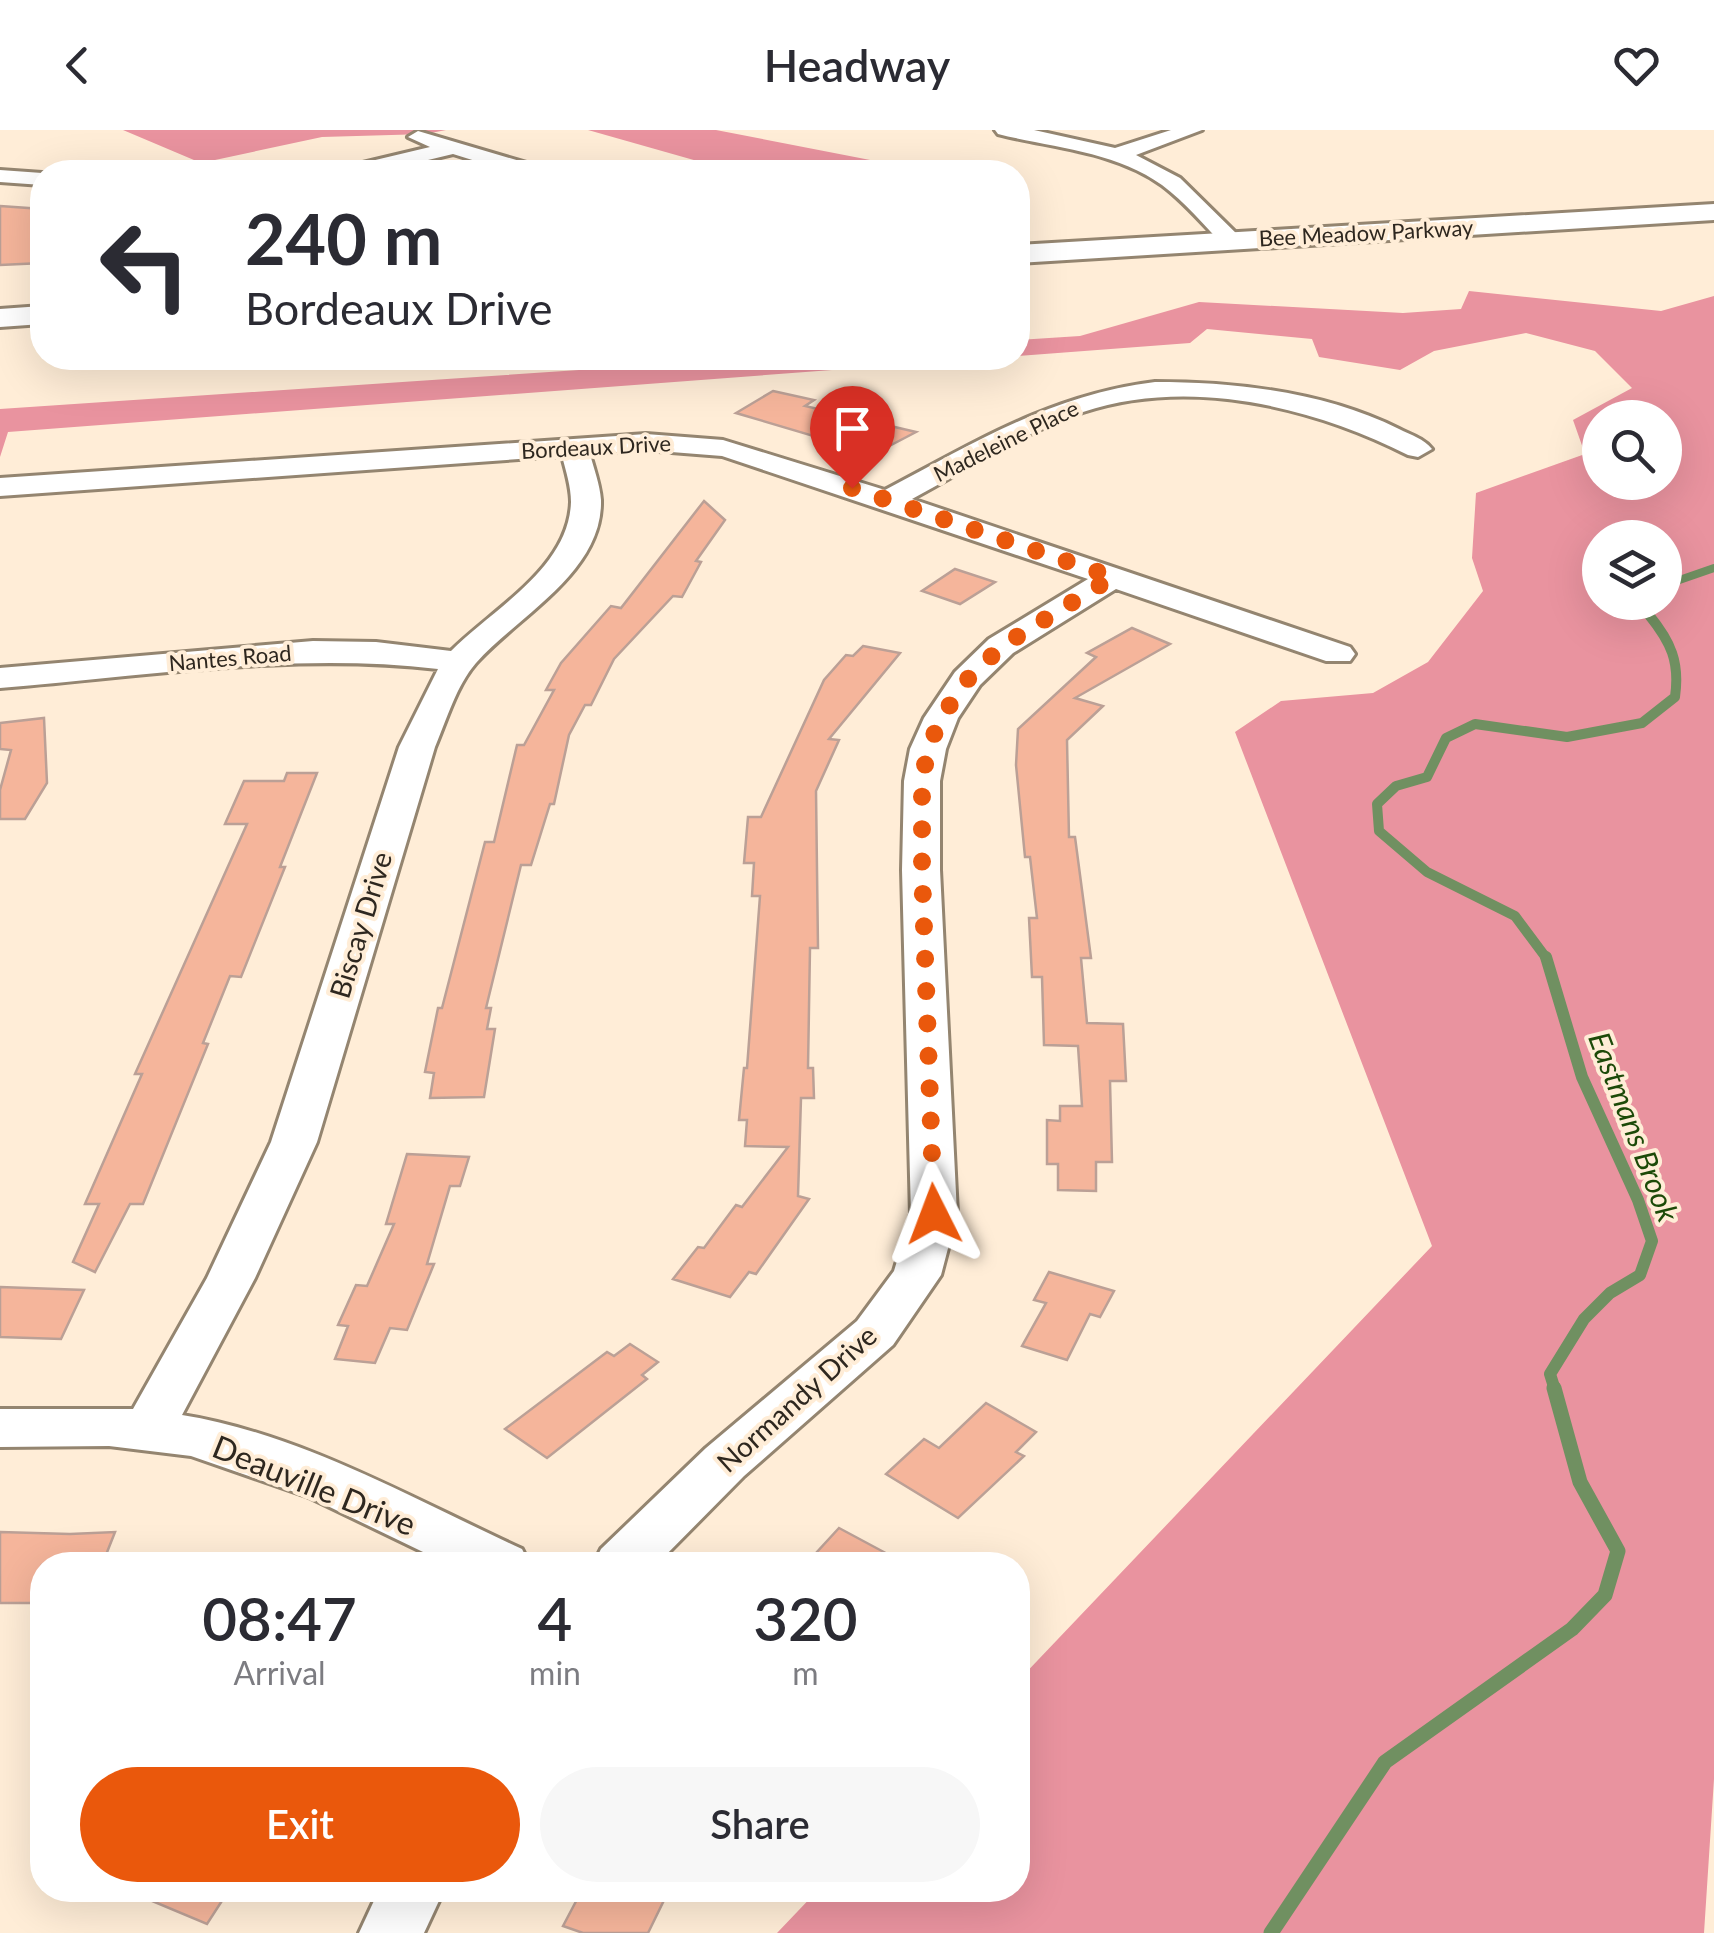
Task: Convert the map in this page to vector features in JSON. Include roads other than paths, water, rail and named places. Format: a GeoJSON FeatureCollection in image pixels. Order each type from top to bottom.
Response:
{"type":"FeatureCollection","features":[{"type":"Feature","properties":{"kind":"street"},"geometry":{"type":"LineString","coordinates":[[1004,130],[1114,156],[1169,179],[1232,241]]}},
{"type":"Feature","properties":{"kind":"street"},"geometry":{"type":"LineString","coordinates":[[1114,156],[1192,130]]}},
{"type":"Feature","properties":{"kind":"street"},"geometry":{"type":"LineString","coordinates":[[418,137],[489,160]]}},
{"type":"Feature","properties":{"kind":"street"},"geometry":{"type":"LineString","coordinates":[[404,160],[449,149]]}},
{"type":"Feature","properties":{"kind":"street"},"geometry":{"type":"LineString","coordinates":[[0,176],[30,179]]}},
{"type":"Feature","properties":{"kind":"street","name":"Bee Meadow Parkway"},"geometry":{"type":"LineString","coordinates":[[1030,253],[1714,212]]}},
{"type":"Feature","properties":{"kind":"street"},"geometry":{"type":"LineString","coordinates":[[0,318],[30,316]]}},
{"type":"Feature","properties":{"kind":"street","name":"Madeleine Place"},"geometry":{"type":"LineString","coordinates":[[888,500],[1070,407],[1135,394],[1230,391],[1272,398],[1386,431],[1418,449]]}},
{"type":"Feature","properties":{"kind":"street","name":"Bordeaux Drive"},"geometry":{"type":"LineString","coordinates":[[0,487],[646,442],[723,448],[888,500],[1338,654]]}},
{"type":"Feature","properties":{"kind":"street","name":"Biscay Drive"},"geometry":{"type":"LineString","coordinates":[[148,1429],[231,1278],[294,1142],[417,747],[460,662],[571,556],[584,529],[586,500],[574,447]]}},
{"type":"Feature","properties":{"kind":"street","name":"Normandy Drive"},"geometry":{"type":"LineString","coordinates":[[634,1552],[725,1462],[876,1333],[917,1275],[934,1214],[922,870],[922,781],[928,749],[941,718],[967,680],[1002,646],[1113,577]]}},
{"type":"Feature","properties":{"kind":"street","name":"Nantes Road"},"geometry":{"type":"LineString","coordinates":[[0,678],[314,651],[376,652],[460,662]]}},
{"type":"Feature","properties":{"kind":"street","name":"Deauville Drive"},"geometry":{"type":"LineString","coordinates":[[0,1428],[148,1429],[228,1446],[309,1476],[474,1552]]}},
{"type":"Feature","properties":{"kind":"street"},"geometry":{"type":"LineString","coordinates":[[391,1933],[406,1902]]}},
{"type":"Feature","properties":{"kind":"waterway","name":"Eastmans Brook"},"geometry":{"type":"LineString","coordinates":[[1682,579],[1714,568]]}},
{"type":"Feature","properties":{"kind":"waterway","name":"Eastmans Brook"},"geometry":{"type":"LineString","coordinates":[[1546,958],[1515,916],[1427,872],[1379,831],[1377,804],[1396,786],[1427,777],[1446,738],[1475,724],[1567,737],[1642,723],[1675,697],[1672,653],[1653,620]]}},
{"type":"Feature","properties":{"kind":"waterway","name":"Eastmans Brook"},"geometry":{"type":"LineString","coordinates":[[1546,958],[1582,1077],[1638,1200],[1652,1241],[1640,1275],[1610,1293],[1584,1319],[1550,1374],[1555,1390]]}},
{"type":"Feature","properties":{"kind":"waterway","name":"Eastmans Brook"},"geometry":{"type":"LineString","coordinates":[[1271,1933],[1385,1762],[1572,1629],[1605,1595],[1618,1551],[1580,1482],[1554,1388]]}}]}
